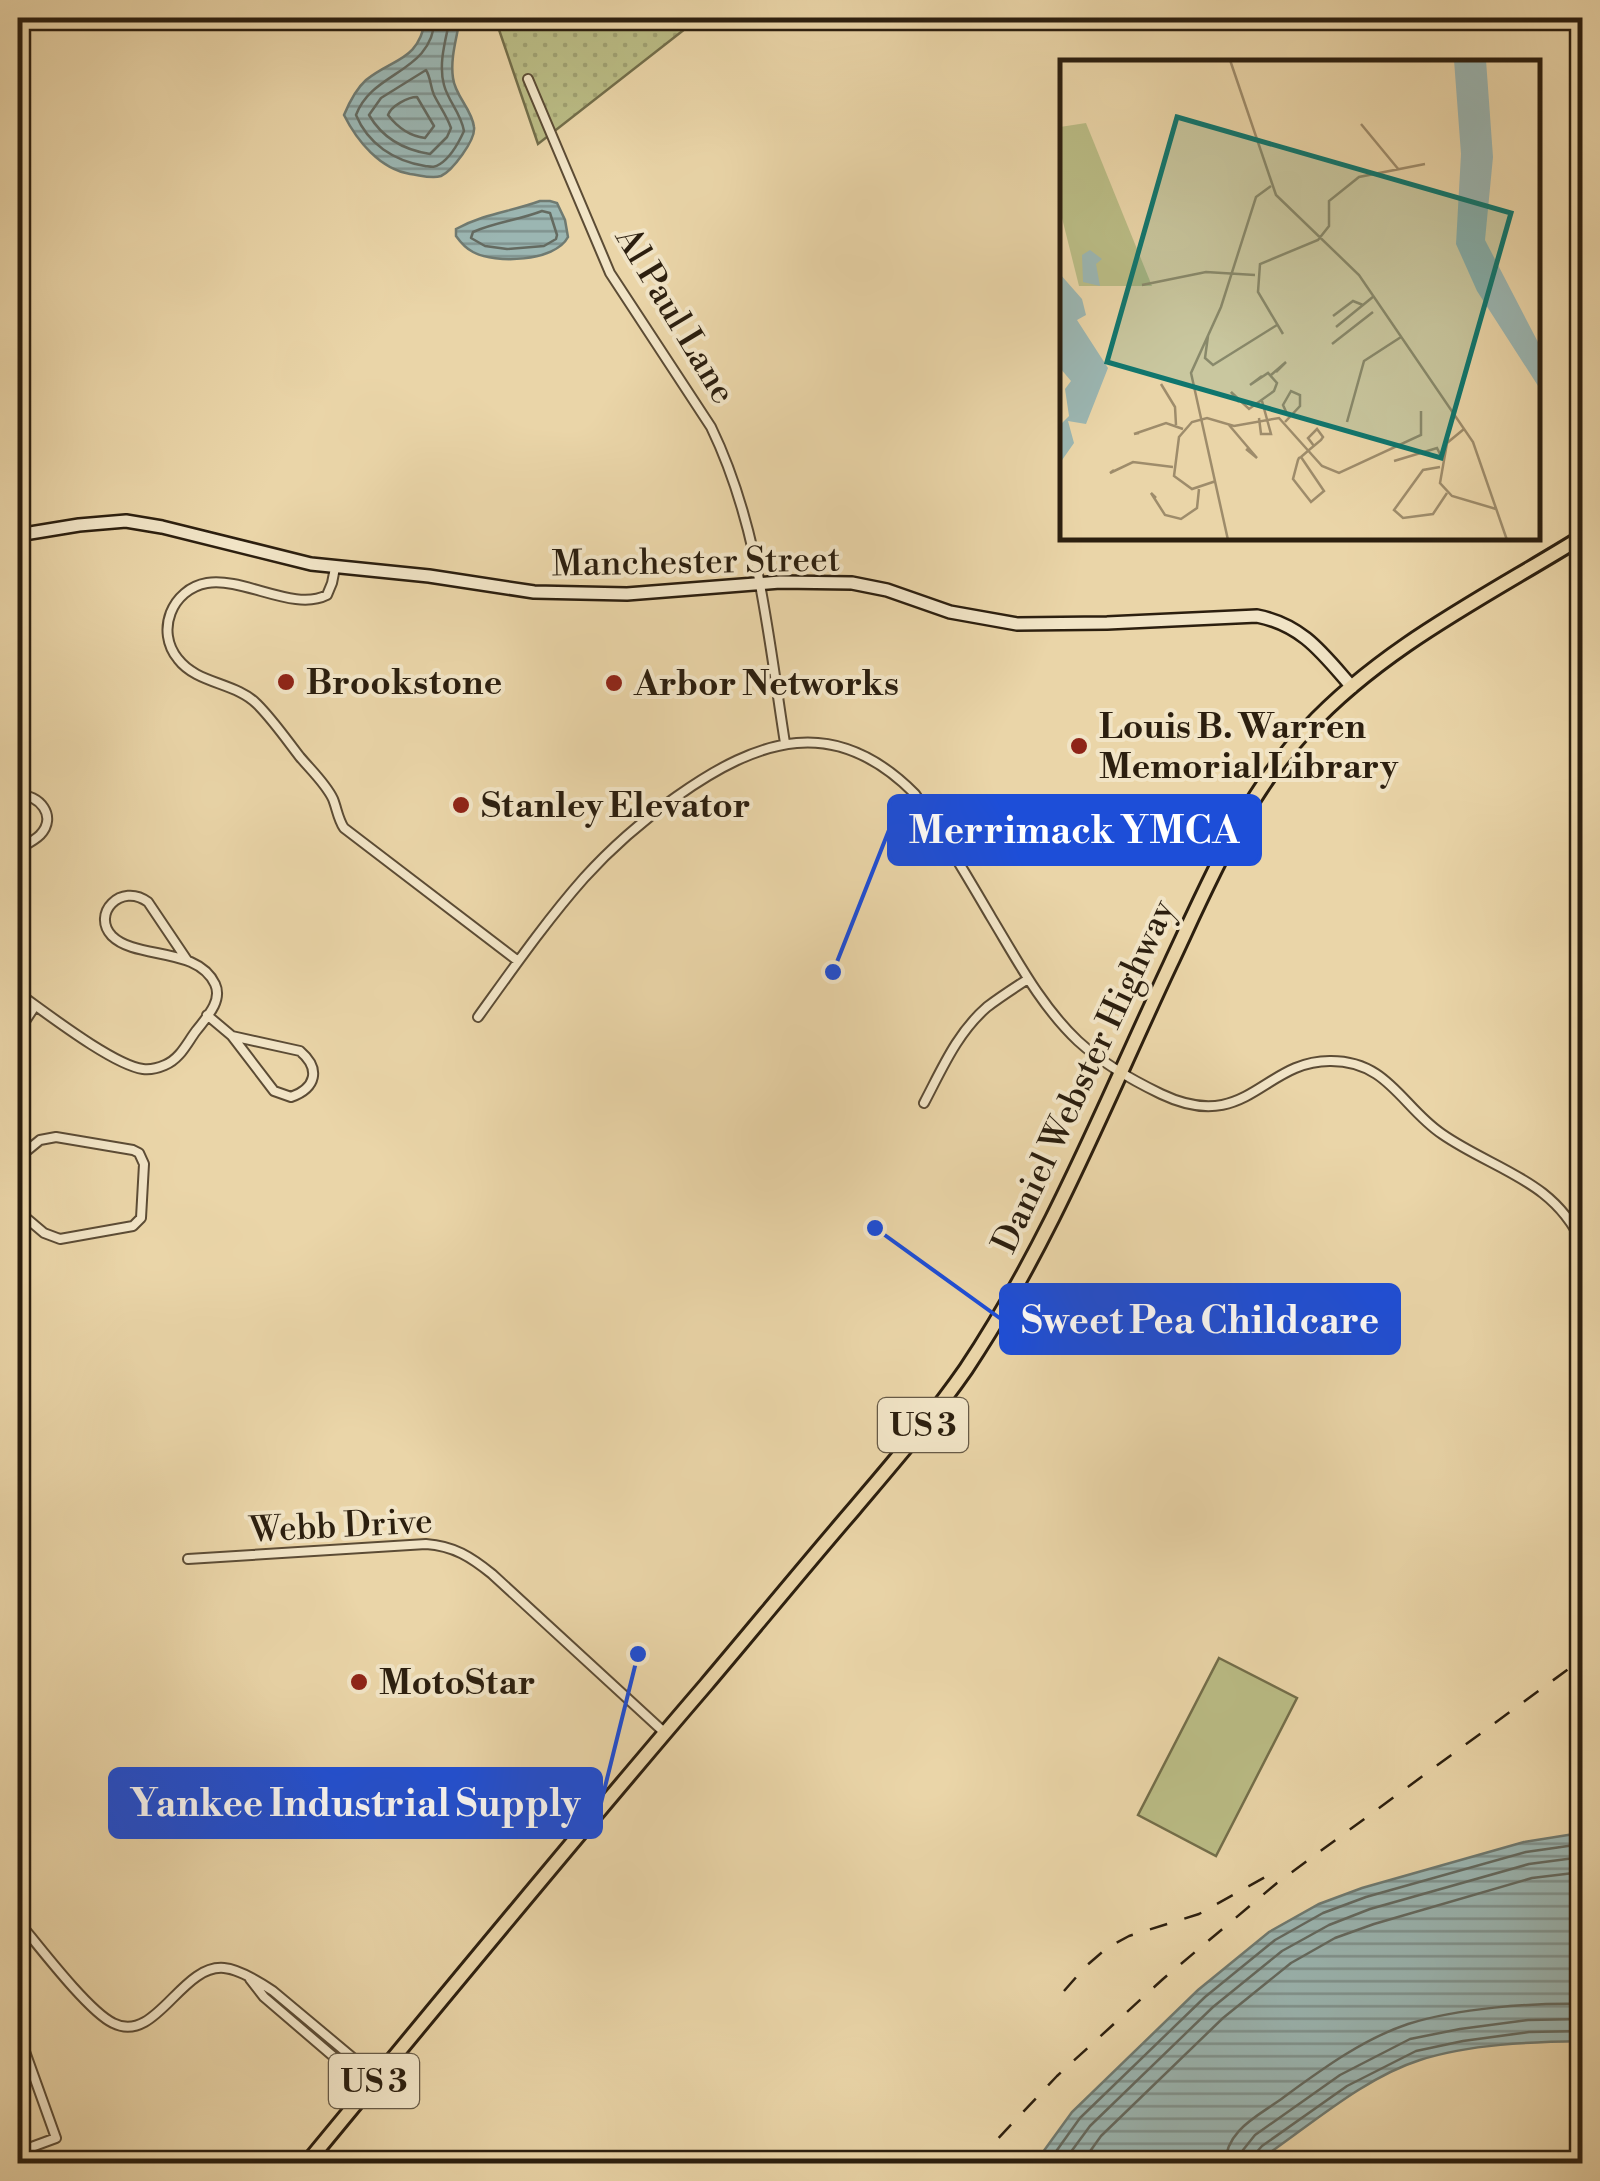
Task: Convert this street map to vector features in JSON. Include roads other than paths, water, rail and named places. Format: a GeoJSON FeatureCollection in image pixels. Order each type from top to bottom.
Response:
{"type":"FeatureCollection","features":[{"type":"Feature","properties":{"kind":"main road","name":"Daniel Webster Highway"},"geometry":{"type":"LineString","coordinates":[[306,2164],[872,1488],[964,1370],[1030,1262],[1203,892],[1248,807],[1272,771],[1304,733],[1381,662],[1582,537]]}},
{"type":"Feature","properties":{"kind":"street","name":"Al Paul Lane"},"geometry":{"type":"LineString","coordinates":[[528,79],[610,273],[719,443],[750,534],[785,743]]}},
{"type":"Feature","properties":{"kind":"street","name":"Manchester Street"},"geometry":{"type":"LineString","coordinates":[[18,536],[78,524],[126,521],[335,568],[569,594],[664,593],[831,581],[886,590],[950,612],[1017,624],[1257,616],[1299,632],[1352,687]]}},
{"type":"Feature","properties":{"kind":"street"},"geometry":{"type":"LineString","coordinates":[[335,568],[327,595],[311,601],[219,583],[197,586],[172,608],[166,625],[170,646],[184,666],[239,690],[260,707],[332,798],[344,828],[518,961]]}},
{"type":"Feature","properties":{"kind":"street"},"geometry":{"type":"LineString","coordinates":[[478,1017],[585,876],[633,829],[708,775],[748,756],[785,743],[834,745],[879,763],[915,794],[1028,979],[1076,1039],[1102,1060],[1163,1095],[1210,1106],[1238,1101],[1314,1062],[1329,1060],[1358,1065],[1385,1079],[1439,1132],[1528,1181],[1557,1204],[1582,1243]]}},
{"type":"Feature","properties":{"kind":"street"},"geometry":{"type":"LineString","coordinates":[[18,795],[37,799],[47,820],[38,837],[18,849]]}},
{"type":"Feature","properties":{"kind":"street"},"geometry":{"type":"LineString","coordinates":[[18,993],[114,1059],[141,1069],[162,1066],[180,1055],[215,1004],[218,990],[212,978],[187,960],[118,940],[107,928],[111,904],[125,895],[148,902],[187,960]]}},
{"type":"Feature","properties":{"kind":"street"},"geometry":{"type":"LineString","coordinates":[[924,1103],[969,1025],[1028,979]]}},
{"type":"Feature","properties":{"kind":"street"},"geometry":{"type":"LineString","coordinates":[[18,1032],[36,1006]]}},
{"type":"Feature","properties":{"kind":"street"},"geometry":{"type":"LineString","coordinates":[[208,1015],[232,1036],[274,1091],[291,1097],[311,1084],[312,1067],[300,1050],[232,1036]]}},
{"type":"Feature","properties":{"kind":"street"},"geometry":{"type":"LineString","coordinates":[[18,1158],[40,1140],[56,1137],[140,1152],[144,1164],[141,1218],[133,1226],[60,1239],[44,1233],[18,1211]]}},
{"type":"Feature","properties":{"kind":"street","name":"Webb Drive"},"geometry":{"type":"LineString","coordinates":[[188,1559],[426,1544],[452,1548],[492,1574],[665,1733]]}},
{"type":"Feature","properties":{"kind":"street"},"geometry":{"type":"LineString","coordinates":[[18,1921],[92,2006],[118,2026],[130,2026],[156,2014],[188,1981],[206,1970],[228,1968],[273,1990],[373,2083]]}},
{"type":"Feature","properties":{"kind":"street"},"geometry":{"type":"LineString","coordinates":[[18,2032],[56,2138],[18,2152]]}},
{"type":"Feature","properties":{"kind":"water"},"geometry":{"type":"Polygon","coordinates":[[[426,18],[460,18],[453,78],[474,127],[457,162],[446,173],[433,177],[399,171],[379,160],[344,115],[366,80],[411,51],[426,18]]]}},
{"type":"Feature","properties":{"kind":"water"},"geometry":{"type":"Polygon","coordinates":[[[540,201],[557,203],[565,220],[568,237],[551,252],[509,259],[483,256],[463,245],[456,236],[456,229],[467,224],[540,201]]]}},
{"type":"Feature","properties":{"kind":"water"},"geometry":{"type":"Polygon","coordinates":[[[1582,1834],[1582,2041],[1480,2047],[1420,2060],[1380,2077],[1341,2101],[1260,2163],[1035,2163],[1072,2112],[1198,1990],[1269,1932],[1319,1904],[1362,1888],[1524,1842],[1582,1834]]]}},
{"type":"Feature","properties":{"kind":"railway"},"geometry":{"type":"LineString","coordinates":[[974,2164],[1057,2076],[1163,1979],[1277,1883],[1582,1659]]}},
{"type":"Feature","properties":{"kind":"railway"},"geometry":{"type":"LineString","coordinates":[[1064,1991],[1107,1948],[1129,1936],[1199,1914],[1274,1872]]}},
{"type":"Feature","properties":{"kind":"place","name":"Brookstone"},"geometry":{"type":"Point","coordinates":[286,682]}},
{"type":"Feature","properties":{"kind":"place","name":"Arbor Networks"},"geometry":{"type":"Point","coordinates":[614,683]}},
{"type":"Feature","properties":{"kind":"place","name":"Louis B. Warren Memorial Library"},"geometry":{"type":"Point","coordinates":[1079,746]}},
{"type":"Feature","properties":{"kind":"place","name":"Stanley Elevator"},"geometry":{"type":"Point","coordinates":[461,805]}},
{"type":"Feature","properties":{"kind":"place","name":"Merrimack YMCA"},"geometry":{"type":"Point","coordinates":[833,972]}},
{"type":"Feature","properties":{"kind":"place","name":"Sweet Pea Childcare"},"geometry":{"type":"Point","coordinates":[875,1228]}},
{"type":"Feature","properties":{"kind":"place","name":"Yankee Industrial Supply"},"geometry":{"type":"Point","coordinates":[638,1654]}},
{"type":"Feature","properties":{"kind":"place","name":"MotoStar"},"geometry":{"type":"Point","coordinates":[359,1682]}}]}
